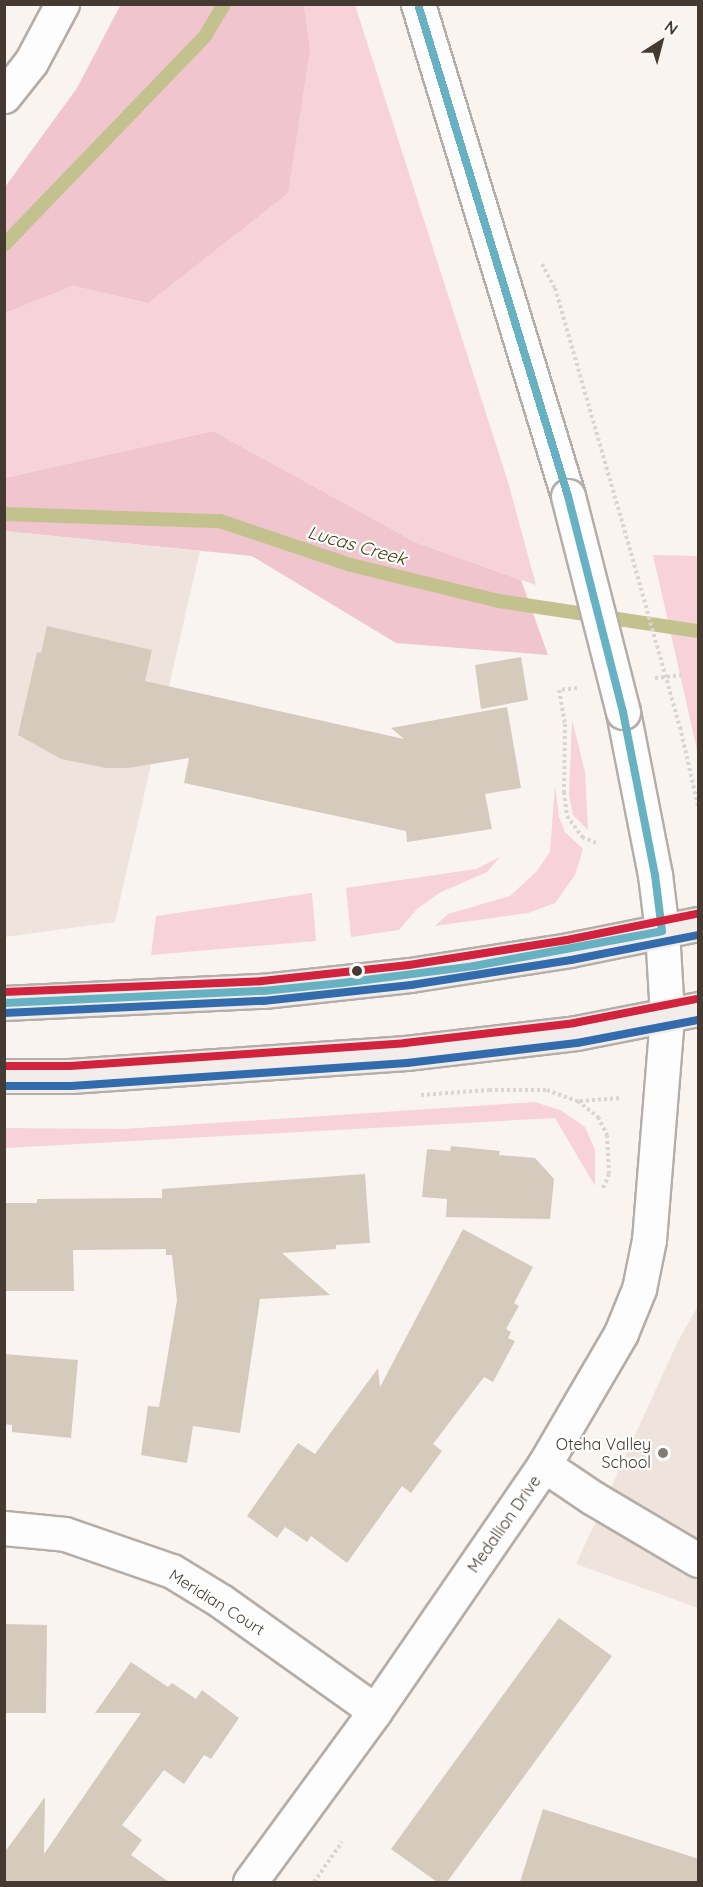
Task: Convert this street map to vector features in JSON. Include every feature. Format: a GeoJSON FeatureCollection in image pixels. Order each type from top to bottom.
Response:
{"type":"FeatureCollection","features":[{"type":"Feature","properties":{"kind":"main road"},"geometry":{"type":"LineString","coordinates":[[4,1003],[263,991],[342,983],[474,966],[699,924]]}},
{"type":"Feature","properties":{"kind":"main road"},"geometry":{"type":"LineString","coordinates":[[4,1076],[69,1076],[406,1053],[576,1033],[683,1012]]}},
{"type":"Feature","properties":{"kind":"street"},"geometry":{"type":"LineString","coordinates":[[4,96],[31,62],[62,4]]}},
{"type":"Feature","properties":{"kind":"street","name":"Medallion Drive"},"geometry":{"type":"LineString","coordinates":[[250,1882],[375,1711],[544,1465],[616,1343],[639,1289],[651,1229],[683,1012],[662,931],[655,875],[623,712],[568,496],[418,4]]}},
{"type":"Feature","properties":{"kind":"street"},"geometry":{"type":"LineString","coordinates":[[544,1465],[593,1498],[699,1560]]}},
{"type":"Feature","properties":{"kind":"street","name":"Meridian Court"},"geometry":{"type":"LineString","coordinates":[[4,1528],[65,1534],[172,1571],[221,1601],[375,1711]]}},
{"type":"Feature","properties":{"kind":"path"},"geometry":{"type":"LineString","coordinates":[[618,507],[680,727],[699,806]]}},
{"type":"Feature","properties":{"kind":"path"},"geometry":{"type":"LineString","coordinates":[[582,837],[599,844]]}},
{"type":"Feature","properties":{"kind":"path"},"geometry":{"type":"LineString","coordinates":[[418,1095],[489,1090],[547,1090],[578,1101],[598,1117],[607,1135],[609,1174],[603,1189]]}},
{"type":"Feature","properties":{"kind":"path"},"geometry":{"type":"LineString","coordinates":[[314,1882],[342,1842]]}},
{"type":"Feature","properties":{"kind":"shaded area"},"geometry":{"type":"Polygon","coordinates":[[[121,4],[304,5],[310,49],[288,193],[148,303],[73,286],[5,313],[5,187],[77,88],[121,4]]]}},
{"type":"Feature","properties":{"kind":"shaded area"},"geometry":{"type":"Polygon","coordinates":[[[304,5],[355,5],[508,482],[536,585],[415,542],[213,431],[5,478],[5,313],[73,286],[148,303],[310,49],[304,5]]]}},
{"type":"Feature","properties":{"kind":"shaded area"},"geometry":{"type":"Polygon","coordinates":[[[213,431],[415,542],[521,580],[548,655],[396,643],[252,556],[5,531],[5,478],[213,431]]]}},
{"type":"Feature","properties":{"kind":"shaded area"},"geometry":{"type":"Polygon","coordinates":[[[4,531],[200,551],[115,922],[5,937],[4,531]]]}},
{"type":"Feature","properties":{"kind":"shaded area"},"geometry":{"type":"Polygon","coordinates":[[[653,555],[698,556],[698,757],[695,741],[653,555]]]}},
{"type":"Feature","properties":{"kind":"shaded area"},"geometry":{"type":"Polygon","coordinates":[[[572,720],[585,772],[588,830],[573,815],[569,795],[572,720]]]}},
{"type":"Feature","properties":{"kind":"shaded area"},"geometry":{"type":"Polygon","coordinates":[[[555,785],[559,817],[565,832],[583,849],[575,875],[555,903],[528,913],[435,926],[448,914],[510,896],[537,871],[550,852],[555,785]]]}},
{"type":"Feature","properties":{"kind":"shaded area"},"geometry":{"type":"Polygon","coordinates":[[[500,857],[487,872],[439,893],[417,909],[399,930],[351,937],[346,888],[476,869],[500,857]]]}},
{"type":"Feature","properties":{"kind":"shaded area"},"geometry":{"type":"Polygon","coordinates":[[[312,893],[316,941],[151,955],[156,916],[312,893]]]}},
{"type":"Feature","properties":{"kind":"shaded area"},"geometry":{"type":"Polygon","coordinates":[[[535,1102],[560,1110],[585,1127],[595,1150],[595,1186],[555,1118],[5,1148],[5,1128],[123,1129],[535,1102]]]}},
{"type":"Feature","properties":{"kind":"shaded area","name":"Oteha Valley School"},"geometry":{"type":"Polygon","coordinates":[[[698,1306],[698,1608],[576,1564],[678,1341],[698,1306]]]}},
{"type":"Feature","properties":{"kind":"building"},"geometry":{"type":"Polygon","coordinates":[[[47,626],[152,650],[145,681],[404,739],[391,728],[507,707],[521,788],[485,794],[492,829],[407,842],[406,831],[184,783],[189,758],[128,768],[106,768],[61,759],[18,735],[37,652],[41,653],[47,626]]]}},
{"type":"Feature","properties":{"kind":"building"},"geometry":{"type":"Polygon","coordinates":[[[521,657],[528,700],[481,709],[475,665],[521,657]]]}},
{"type":"Feature","properties":{"kind":"building"},"geometry":{"type":"Polygon","coordinates":[[[451,1146],[500,1151],[499,1155],[535,1158],[554,1179],[550,1219],[446,1217],[447,1199],[422,1197],[427,1149],[450,1151],[451,1146]]]}},
{"type":"Feature","properties":{"kind":"building"},"geometry":{"type":"Polygon","coordinates":[[[365,1174],[370,1243],[336,1245],[336,1249],[282,1253],[330,1295],[260,1299],[240,1433],[193,1426],[187,1463],[141,1455],[148,1406],[159,1407],[177,1300],[172,1255],[166,1255],[166,1249],[73,1250],[74,1291],[4,1291],[4,1203],[37,1203],[37,1199],[162,1198],[162,1189],[365,1174]]]}},
{"type":"Feature","properties":{"kind":"building"},"geometry":{"type":"Polygon","coordinates":[[[463,1229],[533,1267],[514,1303],[519,1306],[506,1329],[511,1332],[508,1338],[515,1341],[493,1382],[484,1377],[433,1444],[442,1451],[411,1493],[402,1486],[347,1563],[311,1536],[307,1542],[285,1527],[277,1538],[247,1516],[298,1443],[315,1454],[378,1368],[380,1387],[463,1229]]]}},
{"type":"Feature","properties":{"kind":"building"},"geometry":{"type":"Polygon","coordinates":[[[4,1354],[78,1360],[71,1438],[12,1432],[12,1425],[4,1424],[4,1354]]]}},
{"type":"Feature","properties":{"kind":"building"},"geometry":{"type":"Polygon","coordinates":[[[559,1618],[612,1656],[447,1882],[437,1882],[391,1849],[559,1618]]]}},
{"type":"Feature","properties":{"kind":"building"},"geometry":{"type":"Polygon","coordinates":[[[4,1624],[47,1625],[46,1713],[4,1713],[4,1624]]]}},
{"type":"Feature","properties":{"kind":"building"},"geometry":{"type":"Polygon","coordinates":[[[131,1662],[168,1687],[172,1683],[196,1699],[202,1690],[239,1718],[211,1759],[204,1755],[184,1784],[164,1770],[122,1825],[142,1840],[131,1855],[169,1882],[4,1882],[4,1853],[45,1797],[44,1854],[141,1713],[95,1713],[131,1662]]]}},
{"type":"Feature","properties":{"kind":"building"},"geometry":{"type":"Polygon","coordinates":[[[543,1809],[699,1859],[699,1882],[520,1882],[543,1809]]]}},
{"type":"Feature","properties":{"kind":"waterway"},"geometry":{"type":"LineString","coordinates":[[4,245],[205,36],[224,4]]}},
{"type":"Feature","properties":{"kind":"waterway","name":"Lucas Creek"},"geometry":{"type":"LineString","coordinates":[[4,514],[220,521],[351,565],[499,601],[698,631]]}},
{"type":"Feature","properties":{"kind":"transit line"},"geometry":{"type":"LineString","coordinates":[[4,1003],[263,991],[342,983],[474,966],[662,931],[655,875],[623,712],[568,496],[418,4]]}},
{"type":"Feature","properties":{"kind":"transit line"},"geometry":{"type":"LineString","coordinates":[[4,992],[262,981],[409,965],[567,940],[696,914]]}},
{"type":"Feature","properties":{"kind":"transit line"},"geometry":{"type":"LineString","coordinates":[[4,1013],[263,1001],[411,985],[571,960],[698,935]]}},
{"type":"Feature","properties":{"kind":"transit line"},"geometry":{"type":"LineString","coordinates":[[4,1066],[70,1066],[405,1043],[574,1023],[696,999]]}},
{"type":"Feature","properties":{"kind":"transit line"},"geometry":{"type":"LineString","coordinates":[[4,1086],[71,1086],[407,1063],[577,1043],[698,1020]]}},
{"type":"Feature","properties":{"kind":"place","name":"Oteha Valley School"},"geometry":{"type":"Point","coordinates":[663,1453]}}]}
